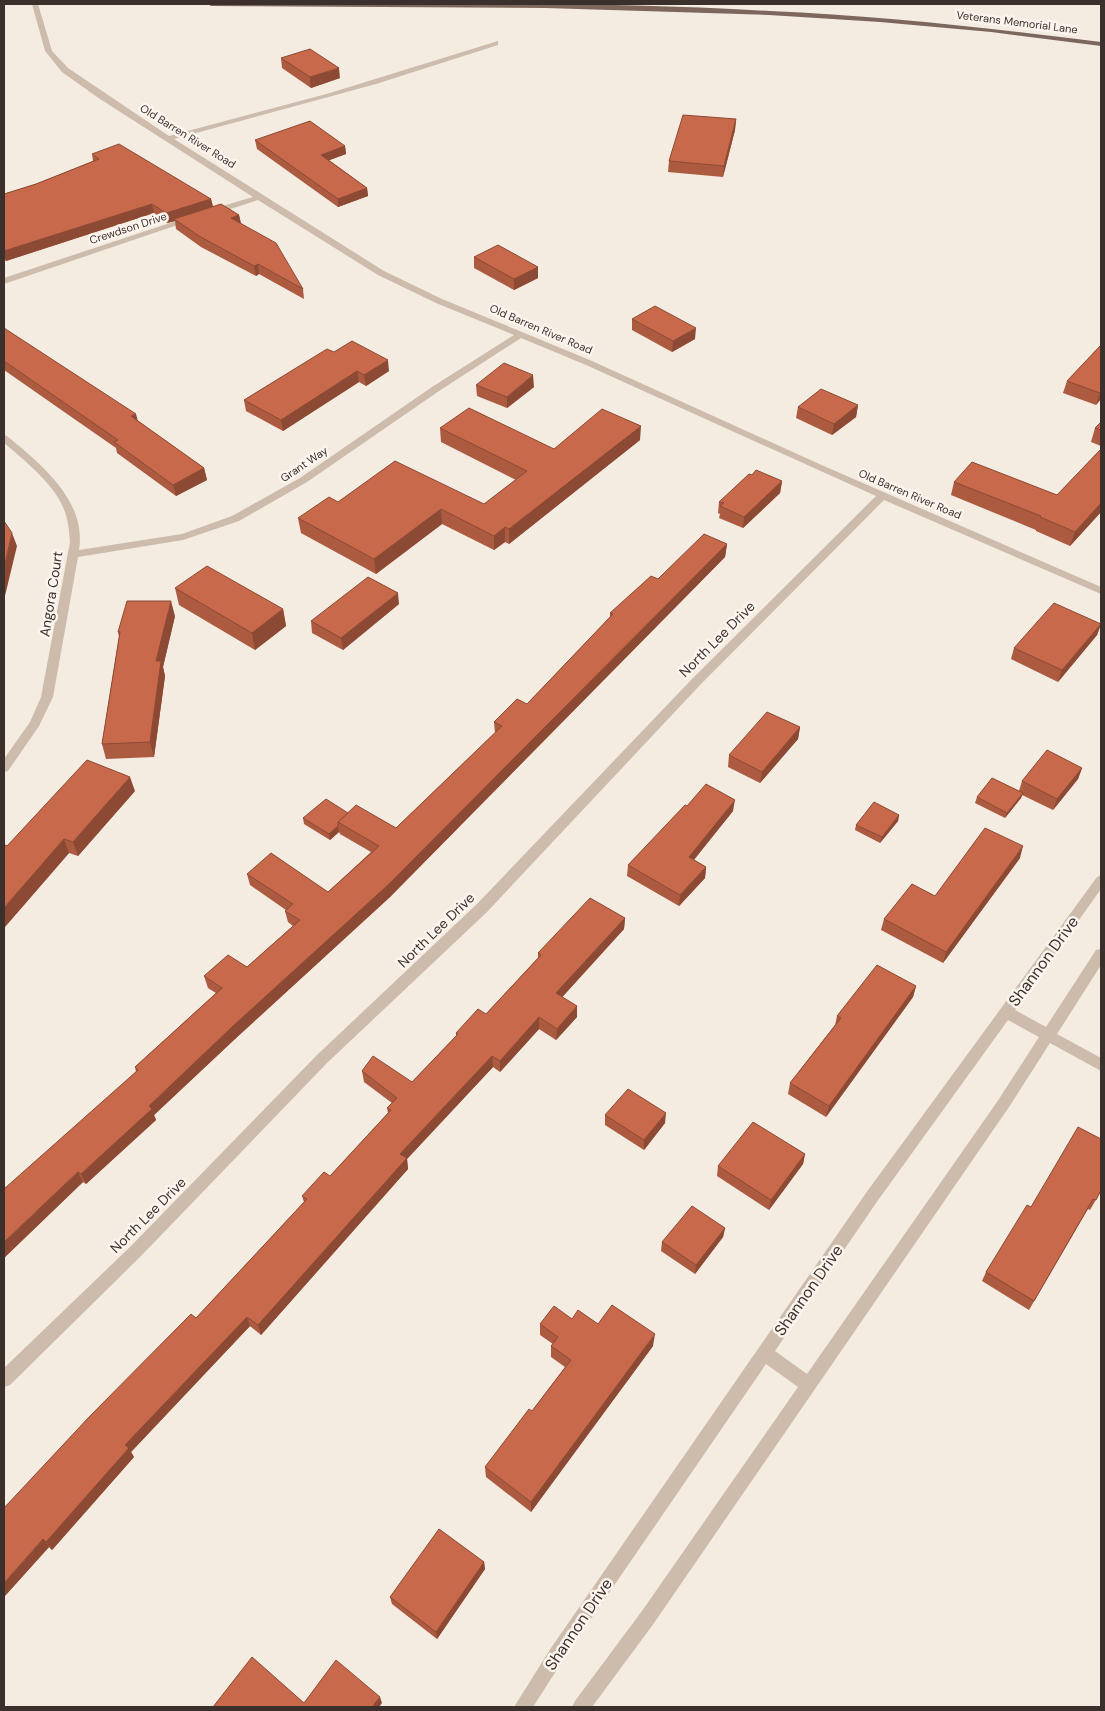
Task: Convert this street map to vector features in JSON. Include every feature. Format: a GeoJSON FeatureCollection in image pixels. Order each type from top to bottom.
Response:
{"type":"FeatureCollection","features":[{"type":"Feature","properties":{"kind":"main road","name":"Veterans Memorial Lane"},"geometry":{"type":"LineString","coordinates":[[212,4],[664,6],[892,20],[1101,44]]}},
{"type":"Feature","properties":{"kind":"street","name":"Old Barren River Road"},"geometry":{"type":"LineString","coordinates":[[36,4],[47,46],[65,70],[103,97],[334,245],[410,288],[522,334],[1101,592]]}},
{"type":"Feature","properties":{"kind":"street"},"geometry":{"type":"LineString","coordinates":[[168,138],[443,62],[494,44]]}},
{"type":"Feature","properties":{"kind":"street","name":"Crewdson Drive"},"geometry":{"type":"LineString","coordinates":[[4,281],[260,197]]}},
{"type":"Feature","properties":{"kind":"street","name":"Grant Way"},"geometry":{"type":"LineString","coordinates":[[73,554],[188,536],[217,527],[244,515],[296,485],[443,384],[522,334]]}},
{"type":"Feature","properties":{"kind":"street","name":"Angora Court"},"geometry":{"type":"LineString","coordinates":[[4,438],[45,475],[68,506],[74,523],[73,554],[47,697],[35,723],[4,768]]}},
{"type":"Feature","properties":{"kind":"street","name":"North Lee Drive"},"geometry":{"type":"LineString","coordinates":[[4,1379],[136,1251],[322,1058],[482,908],[696,682],[882,496]]}},
{"type":"Feature","properties":{"kind":"street","name":"Shannon Drive"},"geometry":{"type":"LineString","coordinates":[[523,1707],[557,1654],[871,1198],[1101,880]]}},
{"type":"Feature","properties":{"kind":"street"},"geometry":{"type":"LineString","coordinates":[[581,1707],[687,1561],[1004,1102],[1101,954]]}},
{"type":"Feature","properties":{"kind":"street"},"geometry":{"type":"LineString","coordinates":[[1006,1012],[1101,1065]]}},
{"type":"Feature","properties":{"kind":"street"},"geometry":{"type":"LineString","coordinates":[[765,1353],[808,1385]]}},
{"type":"Feature","properties":{"kind":"building"},"geometry":{"type":"Polygon","coordinates":[[[310,49],[339,68],[310,77],[281,58],[310,49]]]}},
{"type":"Feature","properties":{"kind":"building"},"geometry":{"type":"Polygon","coordinates":[[[683,115],[736,119],[724,166],[669,161],[683,115]]]}},
{"type":"Feature","properties":{"kind":"building"},"geometry":{"type":"Polygon","coordinates":[[[310,121],[345,146],[321,155],[367,188],[338,199],[255,140],[310,121]]]}},
{"type":"Feature","properties":{"kind":"building"},"geometry":{"type":"Polygon","coordinates":[[[119,144],[211,199],[166,213],[152,204],[4,251],[4,194],[36,184],[99,159],[92,154],[119,144]]]}},
{"type":"Feature","properties":{"kind":"building"},"geometry":{"type":"Polygon","coordinates":[[[221,204],[239,215],[231,218],[276,243],[303,289],[258,264],[254,266],[199,236],[174,219],[221,204]]]}},
{"type":"Feature","properties":{"kind":"building"},"geometry":{"type":"Polygon","coordinates":[[[498,245],[538,267],[514,279],[474,257],[498,245]]]}},
{"type":"Feature","properties":{"kind":"building"},"geometry":{"type":"Polygon","coordinates":[[[655,306],[696,328],[673,341],[632,319],[655,306]]]}},
{"type":"Feature","properties":{"kind":"building"},"geometry":{"type":"Polygon","coordinates":[[[4,328],[136,414],[131,416],[204,468],[173,485],[114,442],[118,440],[4,361],[4,328]]]}},
{"type":"Feature","properties":{"kind":"building"},"geometry":{"type":"Polygon","coordinates":[[[352,341],[388,360],[364,375],[357,371],[281,420],[244,400],[327,349],[334,352],[352,341]]]}},
{"type":"Feature","properties":{"kind":"building"},"geometry":{"type":"Polygon","coordinates":[[[1101,345],[1101,392],[1067,381],[1101,345]]]}},
{"type":"Feature","properties":{"kind":"building"},"geometry":{"type":"Polygon","coordinates":[[[504,363],[533,375],[507,397],[476,385],[504,363]]]}},
{"type":"Feature","properties":{"kind":"building"},"geometry":{"type":"Polygon","coordinates":[[[821,389],[858,405],[834,424],[798,407],[821,389]]]}},
{"type":"Feature","properties":{"kind":"building"},"geometry":{"type":"Polygon","coordinates":[[[469,408],[554,449],[602,409],[641,426],[509,529],[505,527],[494,536],[441,509],[374,559],[298,518],[329,497],[338,502],[395,461],[484,504],[527,471],[440,428],[469,408]]]}},
{"type":"Feature","properties":{"kind":"building"},"geometry":{"type":"Polygon","coordinates":[[[1101,422],[1101,430],[1095,428],[1101,422]]]}},
{"type":"Feature","properties":{"kind":"building"},"geometry":{"type":"Polygon","coordinates":[[[1101,449],[1101,503],[1075,532],[1041,516],[954,482],[972,462],[1057,495],[1101,449]]]}},
{"type":"Feature","properties":{"kind":"building"},"geometry":{"type":"Polygon","coordinates":[[[756,470],[782,481],[744,517],[720,506],[724,503],[719,502],[749,474],[752,475],[756,470]]]}},
{"type":"Feature","properties":{"kind":"building"},"geometry":{"type":"Polygon","coordinates":[[[4,521],[12,533],[4,568],[4,521]]]}},
{"type":"Feature","properties":{"kind":"building"},"geometry":{"type":"Polygon","coordinates":[[[704,534],[727,544],[388,885],[232,1027],[149,1106],[152,1109],[81,1174],[78,1172],[4,1242],[4,1189],[138,1070],[135,1067],[222,988],[204,976],[228,955],[247,967],[300,920],[285,911],[293,904],[247,874],[271,853],[328,892],[379,846],[338,822],[356,805],[396,828],[502,726],[494,722],[517,699],[527,704],[613,614],[610,613],[651,576],[658,579],[704,534]]]}},
{"type":"Feature","properties":{"kind":"building"},"geometry":{"type":"Polygon","coordinates":[[[207,566],[283,609],[252,633],[175,588],[207,566]]]}},
{"type":"Feature","properties":{"kind":"building"},"geometry":{"type":"Polygon","coordinates":[[[368,577],[398,593],[341,638],[311,621],[368,577]]]}},
{"type":"Feature","properties":{"kind":"building"},"geometry":{"type":"Polygon","coordinates":[[[127,601],[171,601],[156,661],[161,661],[150,742],[102,744],[120,632],[118,632],[127,601]]]}},
{"type":"Feature","properties":{"kind":"building"},"geometry":{"type":"Polygon","coordinates":[[[1054,603],[1101,624],[1062,670],[1014,648],[1054,603]]]}},
{"type":"Feature","properties":{"kind":"building"},"geometry":{"type":"Polygon","coordinates":[[[767,712],[800,727],[762,772],[729,755],[767,712]]]}},
{"type":"Feature","properties":{"kind":"building"},"geometry":{"type":"Polygon","coordinates":[[[1047,750],[1082,768],[1057,799],[1022,781],[1047,750]]]}},
{"type":"Feature","properties":{"kind":"building"},"geometry":{"type":"Polygon","coordinates":[[[87,760],[130,777],[73,842],[64,839],[4,908],[5,845],[7,846],[87,760]]]}},
{"type":"Feature","properties":{"kind":"building"},"geometry":{"type":"Polygon","coordinates":[[[992,778],[1023,793],[1007,813],[977,797],[992,778]]]}},
{"type":"Feature","properties":{"kind":"building"},"geometry":{"type":"Polygon","coordinates":[[[706,784],[735,800],[689,857],[706,867],[680,895],[628,865],[685,805],[687,806],[706,784]]]}},
{"type":"Feature","properties":{"kind":"building"},"geometry":{"type":"Polygon","coordinates":[[[326,799],[348,813],[329,834],[303,818],[326,799]]]}},
{"type":"Feature","properties":{"kind":"building"},"geometry":{"type":"Polygon","coordinates":[[[874,802],[899,815],[882,837],[856,825],[874,802]]]}},
{"type":"Feature","properties":{"kind":"building"},"geometry":{"type":"Polygon","coordinates":[[[985,828],[1023,846],[946,952],[884,919],[912,884],[935,896],[985,828]]]}},
{"type":"Feature","properties":{"kind":"building"},"geometry":{"type":"Polygon","coordinates":[[[590,898],[625,918],[556,993],[577,1006],[557,1029],[539,1017],[500,1061],[492,1056],[400,1154],[407,1158],[258,1325],[247,1317],[125,1445],[129,1448],[46,1542],[43,1539],[4,1583],[4,1508],[90,1416],[191,1314],[196,1318],[307,1199],[302,1196],[324,1172],[330,1176],[391,1110],[387,1108],[397,1098],[362,1071],[373,1056],[412,1082],[458,1034],[456,1033],[478,1009],[486,1014],[541,955],[538,953],[590,898]]]}},
{"type":"Feature","properties":{"kind":"building"},"geometry":{"type":"Polygon","coordinates":[[[877,965],[916,986],[829,1106],[790,1083],[841,1018],[837,1016],[877,965]]]}},
{"type":"Feature","properties":{"kind":"building"},"geometry":{"type":"Polygon","coordinates":[[[628,1089],[666,1113],[644,1140],[605,1115],[628,1089]]]}},
{"type":"Feature","properties":{"kind":"building"},"geometry":{"type":"Polygon","coordinates":[[[753,1122],[805,1154],[771,1200],[718,1166],[753,1122]]]}},
{"type":"Feature","properties":{"kind":"building"},"geometry":{"type":"Polygon","coordinates":[[[1078,1127],[1101,1139],[1101,1190],[1096,1200],[1093,1199],[1034,1301],[986,1272],[1027,1205],[1031,1207],[1078,1127]]]}},
{"type":"Feature","properties":{"kind":"building"},"geometry":{"type":"Polygon","coordinates":[[[692,1206],[725,1228],[696,1265],[662,1242],[692,1206]]]}},
{"type":"Feature","properties":{"kind":"building"},"geometry":{"type":"Polygon","coordinates":[[[612,1305],[655,1334],[531,1502],[485,1467],[529,1409],[532,1411],[571,1360],[551,1346],[558,1337],[540,1324],[554,1306],[572,1319],[578,1310],[598,1324],[612,1305]]]}},
{"type":"Feature","properties":{"kind":"building"},"geometry":{"type":"Polygon","coordinates":[[[439,1529],[484,1562],[436,1632],[390,1597],[439,1529]]]}},
{"type":"Feature","properties":{"kind":"building"},"geometry":{"type":"Polygon","coordinates":[[[252,1657],[304,1703],[336,1660],[380,1697],[372,1707],[213,1707],[252,1657]]]}}]}
